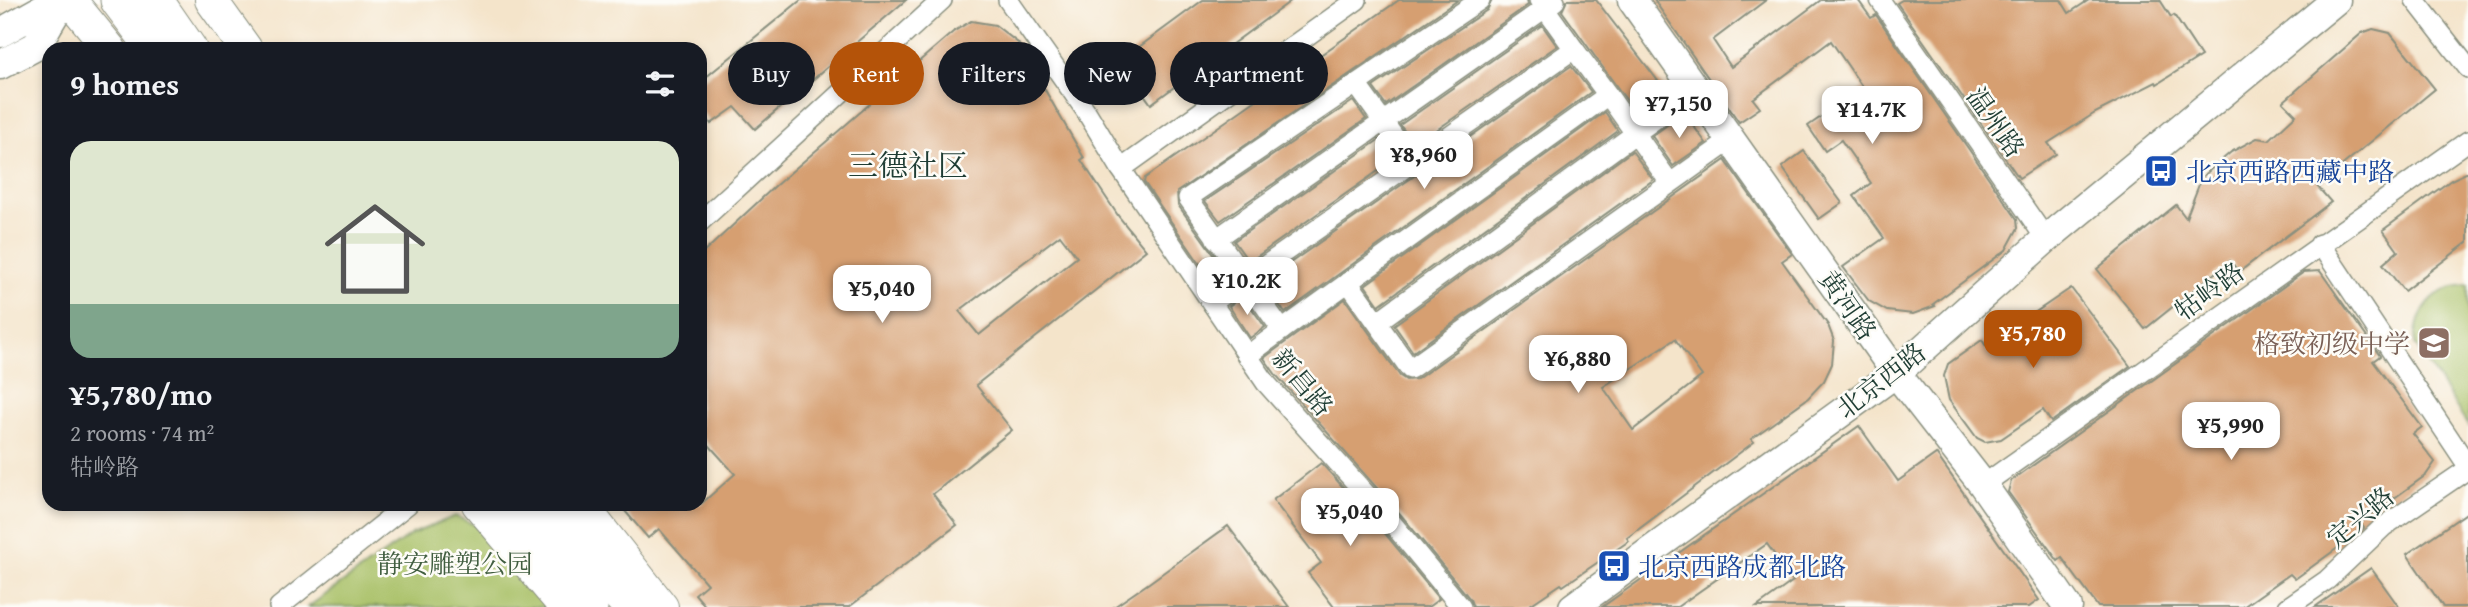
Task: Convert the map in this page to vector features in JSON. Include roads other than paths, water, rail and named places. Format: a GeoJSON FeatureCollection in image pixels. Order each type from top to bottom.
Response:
{"type":"FeatureCollection","features":[{"type":"Feature","properties":{"kind":"highway"},"geometry":{"type":"LineString","coordinates":[[119,0],[151,42]]}},
{"type":"Feature","properties":{"kind":"highway"},"geometry":{"type":"LineString","coordinates":[[154,0],[183,42]]}},
{"type":"Feature","properties":{"kind":"highway"},"geometry":{"type":"LineString","coordinates":[[511,511],[589,607]]}},
{"type":"Feature","properties":{"kind":"highway"},"geometry":{"type":"LineString","coordinates":[[548,511],[632,607]]}},
{"type":"Feature","properties":{"kind":"main road"},"geometry":{"type":"LineString","coordinates":[[0,33],[61,0]]}},
{"type":"Feature","properties":{"kind":"main road"},"geometry":{"type":"LineString","coordinates":[[0,65],[36,46],[61,0]]}},
{"type":"Feature","properties":{"kind":"main road"},"geometry":{"type":"LineString","coordinates":[[70,0],[104,42]]}},
{"type":"Feature","properties":{"kind":"main road"},"geometry":{"type":"LineString","coordinates":[[211,0],[241,42]]}},
{"type":"Feature","properties":{"kind":"main road","name":"黄河路"},"geometry":{"type":"LineString","coordinates":[[1632,0],[1896,373],[1983,485],[2068,607]]}},
{"type":"Feature","properties":{"kind":"main road","name":"北京西路"},"geometry":{"type":"LineString","coordinates":[[1573,607],[1896,373],[2046,239],[2336,0]]}},
{"type":"Feature","properties":{"kind":"main road"},"geometry":{"type":"LineString","coordinates":[[484,511],[565,607]]}},
{"type":"Feature","properties":{"kind":"main road"},"geometry":{"type":"LineString","coordinates":[[587,511],[662,607]]}},
{"type":"Feature","properties":{"kind":"street"},"geometry":{"type":"LineString","coordinates":[[707,216],[942,0]]}},
{"type":"Feature","properties":{"kind":"street","name":"新昌路"},"geometry":{"type":"LineString","coordinates":[[1008,0],[1086,111],[1121,169],[1266,383],[1392,523],[1461,607]]}},
{"type":"Feature","properties":{"kind":"street"},"geometry":{"type":"LineString","coordinates":[[1121,169],[1357,0]]}},
{"type":"Feature","properties":{"kind":"street"},"geometry":{"type":"LineString","coordinates":[[1282,330],[1188,198],[1480,0]]}},
{"type":"Feature","properties":{"kind":"street","name":"温州路"},"geometry":{"type":"LineString","coordinates":[[1880,0],[2046,239]]}},
{"type":"Feature","properties":{"kind":"street"},"geometry":{"type":"LineString","coordinates":[[2415,0],[2468,68]]}},
{"type":"Feature","properties":{"kind":"street"},"geometry":{"type":"LineString","coordinates":[[1216,239],[1547,2],[1574,49],[1670,183]]}},
{"type":"Feature","properties":{"kind":"street"},"geometry":{"type":"LineString","coordinates":[[1212,303],[1574,49]]}},
{"type":"Feature","properties":{"kind":"street"},"geometry":{"type":"LineString","coordinates":[[1356,85],[1413,163]]}},
{"type":"Feature","properties":{"kind":"street"},"geometry":{"type":"LineString","coordinates":[[1377,322],[1695,90]]}},
{"type":"Feature","properties":{"kind":"street"},"geometry":{"type":"LineString","coordinates":[[1247,356],[1608,95]]}},
{"type":"Feature","properties":{"kind":"street"},"geometry":{"type":"LineString","coordinates":[[1348,282],[1410,369],[1731,140]]}},
{"type":"Feature","properties":{"kind":"street","name":"牯岭路"},"geometry":{"type":"LineString","coordinates":[[1983,485],[2320,243],[2468,142]]}},
{"type":"Feature","properties":{"kind":"street"},"geometry":{"type":"LineString","coordinates":[[2320,243],[2468,467]]}},
{"type":"Feature","properties":{"kind":"street","name":"定兴路"},"geometry":{"type":"LineString","coordinates":[[2288,607],[2327,580],[2383,527],[2468,467]]}},
{"type":"Feature","properties":{"kind":"street"},"geometry":{"type":"LineString","coordinates":[[279,607],[399,511]]}},
{"type":"Feature","properties":{"kind":"place","name":"北京西路西藏中路"},"geometry":{"type":"Point","coordinates":[2161,171]}},
{"type":"Feature","properties":{"kind":"place","name":"格致初级中学"},"geometry":{"type":"Point","coordinates":[2434,343]}},
{"type":"Feature","properties":{"kind":"place","name":"北京西路成都北路"},"geometry":{"type":"Point","coordinates":[1614,566]}},
{"type":"Feature","properties":{"kind":"district","name":"三德社区"},"geometry":{"type":"Point","coordinates":[908,165]}},
{"type":"Feature","properties":{"kind":"park label","name":"静安雕塑公园"},"geometry":{"type":"Point","coordinates":[455,563]}}]}
